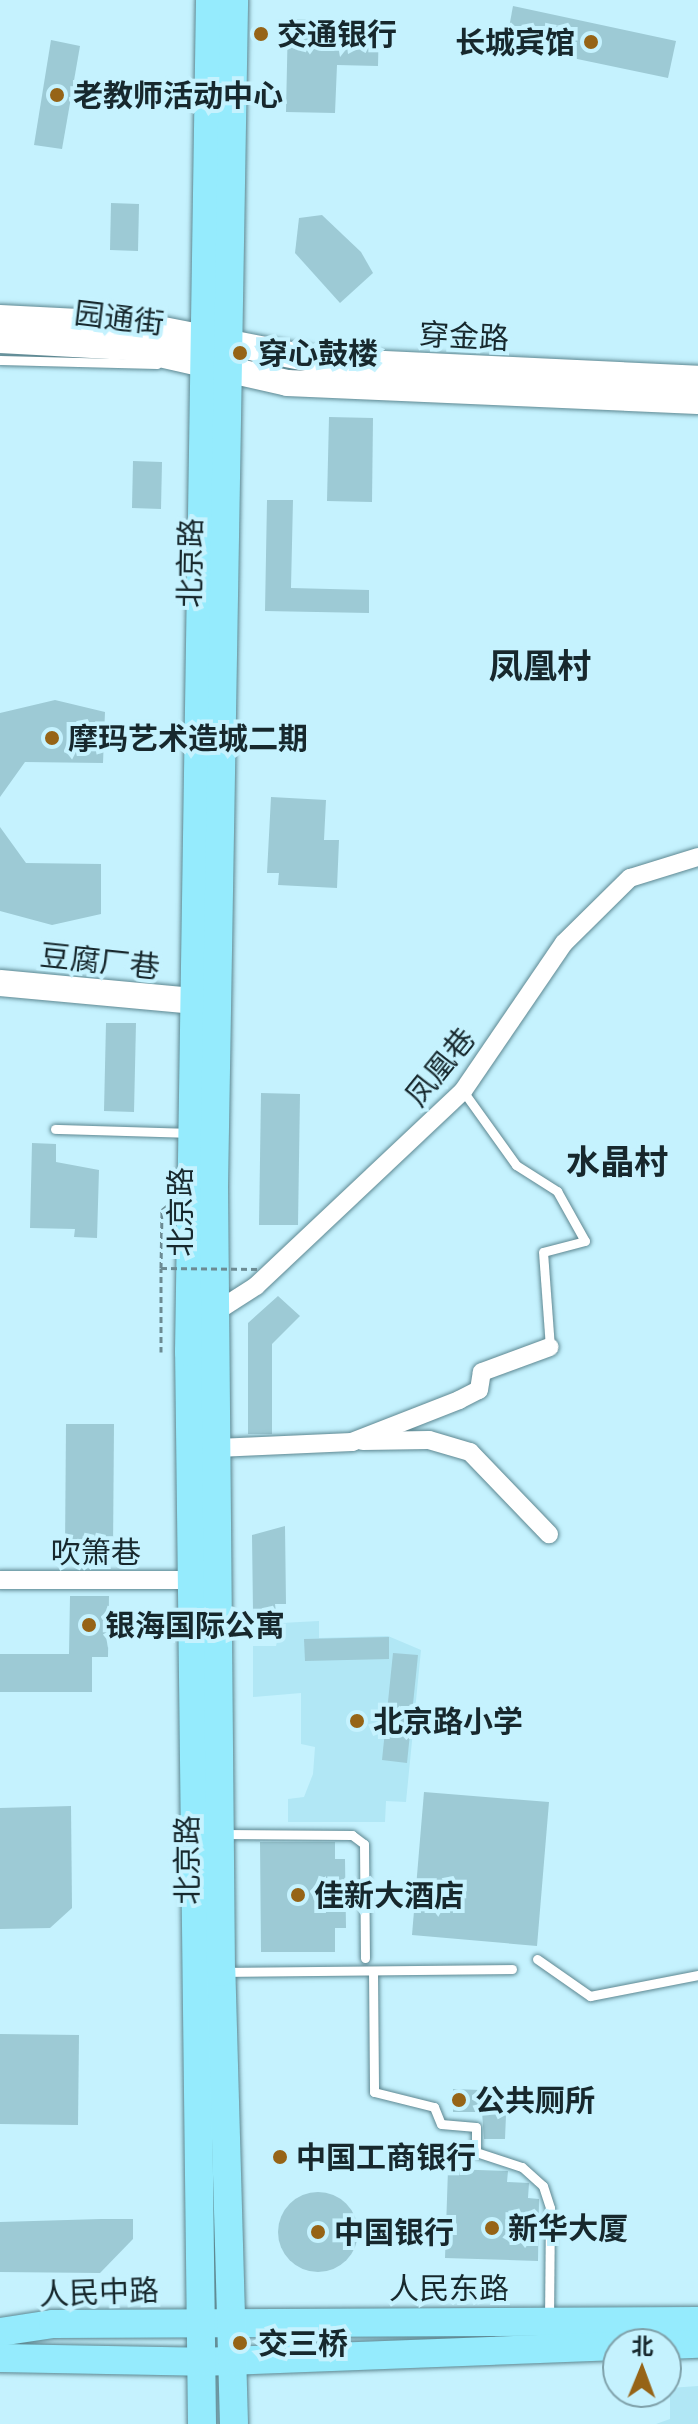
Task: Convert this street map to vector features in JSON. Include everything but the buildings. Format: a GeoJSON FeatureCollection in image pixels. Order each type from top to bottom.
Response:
{"type":"FeatureCollection","features":[{"type":"Feature","properties":{"kind":"main road","name":"北京路"},"geometry":{"type":"LineString","coordinates":[[210,0],[216,355],[214,1313],[221,1972],[234,2424]]}},
{"type":"Feature","properties":{"kind":"main road","name":"北京路"},"geometry":{"type":"LineString","coordinates":[[202,2424],[192,1580],[193,1001],[216,355],[234,0]]}},
{"type":"Feature","properties":{"kind":"main road","name":"园通街"},"geometry":{"type":"LineString","coordinates":[[12,329],[138,325],[216,355]]}},
{"type":"Feature","properties":{"kind":"main road","name":"穿金路"},"geometry":{"type":"LineString","coordinates":[[216,355],[698,379]]}},
{"type":"Feature","properties":{"kind":"main road","name":"穿金路"},"geometry":{"type":"LineString","coordinates":[[216,355],[287,383],[698,401]]}},
{"type":"Feature","properties":{"kind":"main road","name":"豆腐厂巷"},"geometry":{"type":"LineString","coordinates":[[0,983],[193,1001]]}},
{"type":"Feature","properties":{"kind":"main road","name":"人民东路"},"geometry":{"type":"LineString","coordinates":[[201,2323],[698,2321]]}},
{"type":"Feature","properties":{"kind":"main road","name":"人民中路"},"geometry":{"type":"LineString","coordinates":[[0,2332],[53,2324],[201,2323]]}},
{"type":"Feature","properties":{"kind":"main road","name":"人民东路"},"geometry":{"type":"LineString","coordinates":[[201,2362],[602,2347]]}},
{"type":"Feature","properties":{"kind":"main road","name":"人民中路"},"geometry":{"type":"LineString","coordinates":[[0,2358],[201,2362]]}},
{"type":"Feature","properties":{"kind":"street","name":"凤凰巷"},"geometry":{"type":"LineString","coordinates":[[214,1313],[256,1286],[463,1091],[564,943],[630,878],[698,857]]}},
{"type":"Feature","properties":{"kind":"street"},"geometry":{"type":"LineString","coordinates":[[352,1442],[459,1400],[479,1390],[482,1372],[550,1347]]}},
{"type":"Feature","properties":{"kind":"street"},"geometry":{"type":"LineString","coordinates":[[217,1448],[429,1440],[470,1452],[549,1534]]}},
{"type":"Feature","properties":{"kind":"street","name":"吹箫巷"},"geometry":{"type":"LineString","coordinates":[[0,1580],[192,1580]]}},
{"type":"Feature","properties":{"kind":"lane"},"geometry":{"type":"LineString","coordinates":[[0,360],[216,355]]}},
{"type":"Feature","properties":{"kind":"lane"},"geometry":{"type":"LineString","coordinates":[[463,1091],[516,1165],[557,1191],[585,1241],[543,1252],[550,1347]]}},
{"type":"Feature","properties":{"kind":"lane"},"geometry":{"type":"LineString","coordinates":[[55,1129],[192,1133]]}},
{"type":"Feature","properties":{"kind":"lane"},"geometry":{"type":"LineString","coordinates":[[220,1833],[352,1835],[364,1844],[365,1958]]}},
{"type":"Feature","properties":{"kind":"lane"},"geometry":{"type":"LineString","coordinates":[[537,1959],[590,1996],[698,1975]]}},
{"type":"Feature","properties":{"kind":"lane"},"geometry":{"type":"LineString","coordinates":[[221,1972],[512,1969]]}},
{"type":"Feature","properties":{"kind":"lane"},"geometry":{"type":"LineString","coordinates":[[373,1971],[374,2092],[434,2107],[441,2124],[476,2127],[476,2152],[522,2167],[543,2186],[550,2208],[549,2321]]}},
{"type":"Feature","properties":{"kind":"path"},"geometry":{"type":"LineString","coordinates":[[161,1352],[162,1210]]}},
{"type":"Feature","properties":{"kind":"path"},"geometry":{"type":"LineString","coordinates":[[161,1268],[261,1269]]}},
{"type":"Feature","properties":{"kind":"shaded area","name":"北京路小学"},"geometry":{"type":"Polygon","coordinates":[[[319,1621],[319,1638],[388,1636],[421,1650],[406,1802],[386,1801],[385,1822],[288,1822],[288,1799],[304,1797],[313,1774],[315,1747],[301,1744],[301,1693],[253,1697],[253,1646],[276,1646],[281,1623],[319,1621]]]}},
{"type":"Feature","properties":{"kind":"shaded area"},"geometry":{"type":"Polygon","coordinates":[[[698,2386],[698,2424],[656,2424],[670,2419],[670,2408],[682,2408],[682,2387],[698,2386]]]}},
{"type":"Feature","properties":{"kind":"place","name":"交通银行"},"geometry":{"type":"Point","coordinates":[261,34]}},
{"type":"Feature","properties":{"kind":"place","name":"长城宾馆"},"geometry":{"type":"Point","coordinates":[591,42]}},
{"type":"Feature","properties":{"kind":"place","name":"老教师活动中心"},"geometry":{"type":"Point","coordinates":[57,95]}},
{"type":"Feature","properties":{"kind":"place","name":"穿心鼓楼"},"geometry":{"type":"Point","coordinates":[240,353]}},
{"type":"Feature","properties":{"kind":"place","name":"摩玛艺术造城二期"},"geometry":{"type":"Point","coordinates":[52,738]}},
{"type":"Feature","properties":{"kind":"place","name":"银海国际公寓"},"geometry":{"type":"Point","coordinates":[89,1625]}},
{"type":"Feature","properties":{"kind":"place","name":"北京路小学"},"geometry":{"type":"Point","coordinates":[357,1721]}},
{"type":"Feature","properties":{"kind":"place","name":"佳新大酒店"},"geometry":{"type":"Point","coordinates":[298,1895]}},
{"type":"Feature","properties":{"kind":"place","name":"公共厕所"},"geometry":{"type":"Point","coordinates":[459,2100]}},
{"type":"Feature","properties":{"kind":"place","name":"中国工商银行"},"geometry":{"type":"Point","coordinates":[280,2157]}},
{"type":"Feature","properties":{"kind":"place","name":"新华大厦"},"geometry":{"type":"Point","coordinates":[492,2228]}},
{"type":"Feature","properties":{"kind":"place","name":"中国银行"},"geometry":{"type":"Point","coordinates":[318,2232]}},
{"type":"Feature","properties":{"kind":"place","name":"交三桥"},"geometry":{"type":"Point","coordinates":[240,2343]}},
{"type":"Feature","properties":{"kind":"district","name":"凤凰村"},"geometry":{"type":"Point","coordinates":[540,666]}},
{"type":"Feature","properties":{"kind":"district","name":"水晶村"},"geometry":{"type":"Point","coordinates":[617,1162]}}]}
